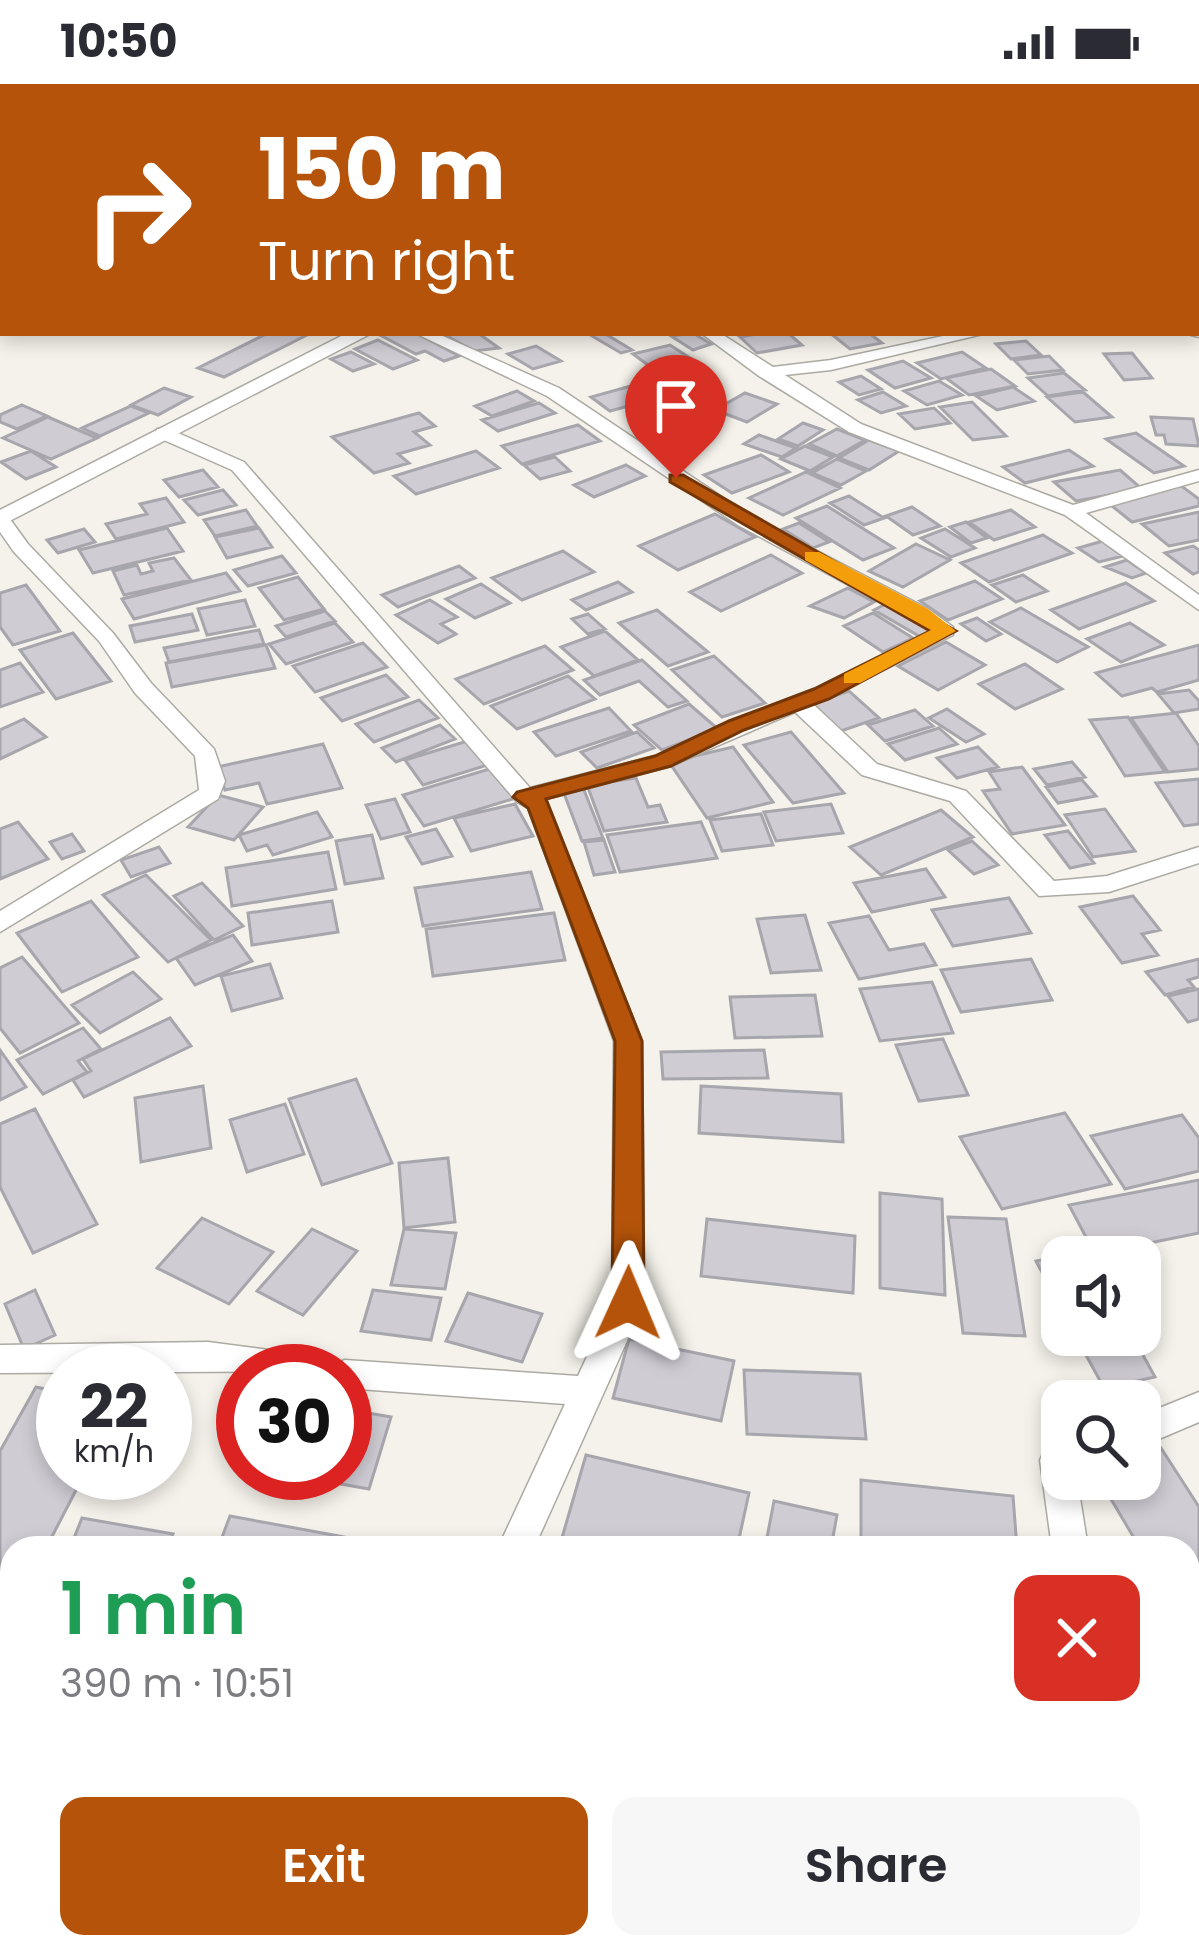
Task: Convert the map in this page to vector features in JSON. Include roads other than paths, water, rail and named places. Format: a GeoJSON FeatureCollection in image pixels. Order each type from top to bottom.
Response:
{"type":"FeatureCollection","features":[{"type":"Feature","properties":{"kind":"street"},"geometry":{"type":"LineString","coordinates":[[0,922],[178,816],[210,794],[213,781],[206,754],[143,688],[106,637],[21,548],[0,519],[356,336]]}},
{"type":"Feature","properties":{"kind":"street"},"geometry":{"type":"LineString","coordinates":[[430,336],[553,392],[745,520],[921,613],[946,631],[663,761],[525,797]]}},
{"type":"Feature","properties":{"kind":"street"},"geometry":{"type":"LineString","coordinates":[[713,336],[855,428],[1072,511],[1199,604]]}},
{"type":"Feature","properties":{"kind":"street"},"geometry":{"type":"LineString","coordinates":[[764,373],[854,361],[966,336]]}},
{"type":"Feature","properties":{"kind":"street"},"geometry":{"type":"LineString","coordinates":[[163,433],[238,466],[525,797],[538,804],[628,1041],[628,1303],[522,1536]]}},
{"type":"Feature","properties":{"kind":"street"},"geometry":{"type":"LineString","coordinates":[[1072,511],[1199,475]]}},
{"type":"Feature","properties":{"kind":"street"},"geometry":{"type":"LineString","coordinates":[[798,702],[870,770],[958,796],[1048,890],[1108,884],[1199,856]]}},
{"type":"Feature","properties":{"kind":"street"},"geometry":{"type":"LineString","coordinates":[[0,1359],[216,1357]]}},
{"type":"Feature","properties":{"kind":"street"},"geometry":{"type":"LineString","coordinates":[[372,1376],[588,1391]]}},
{"type":"Feature","properties":{"kind":"street"},"geometry":{"type":"LineString","coordinates":[[1161,1423],[1199,1406]]}},
{"type":"Feature","properties":{"kind":"street"},"geometry":{"type":"LineString","coordinates":[[1063,1500],[1068,1536]]}}]}
